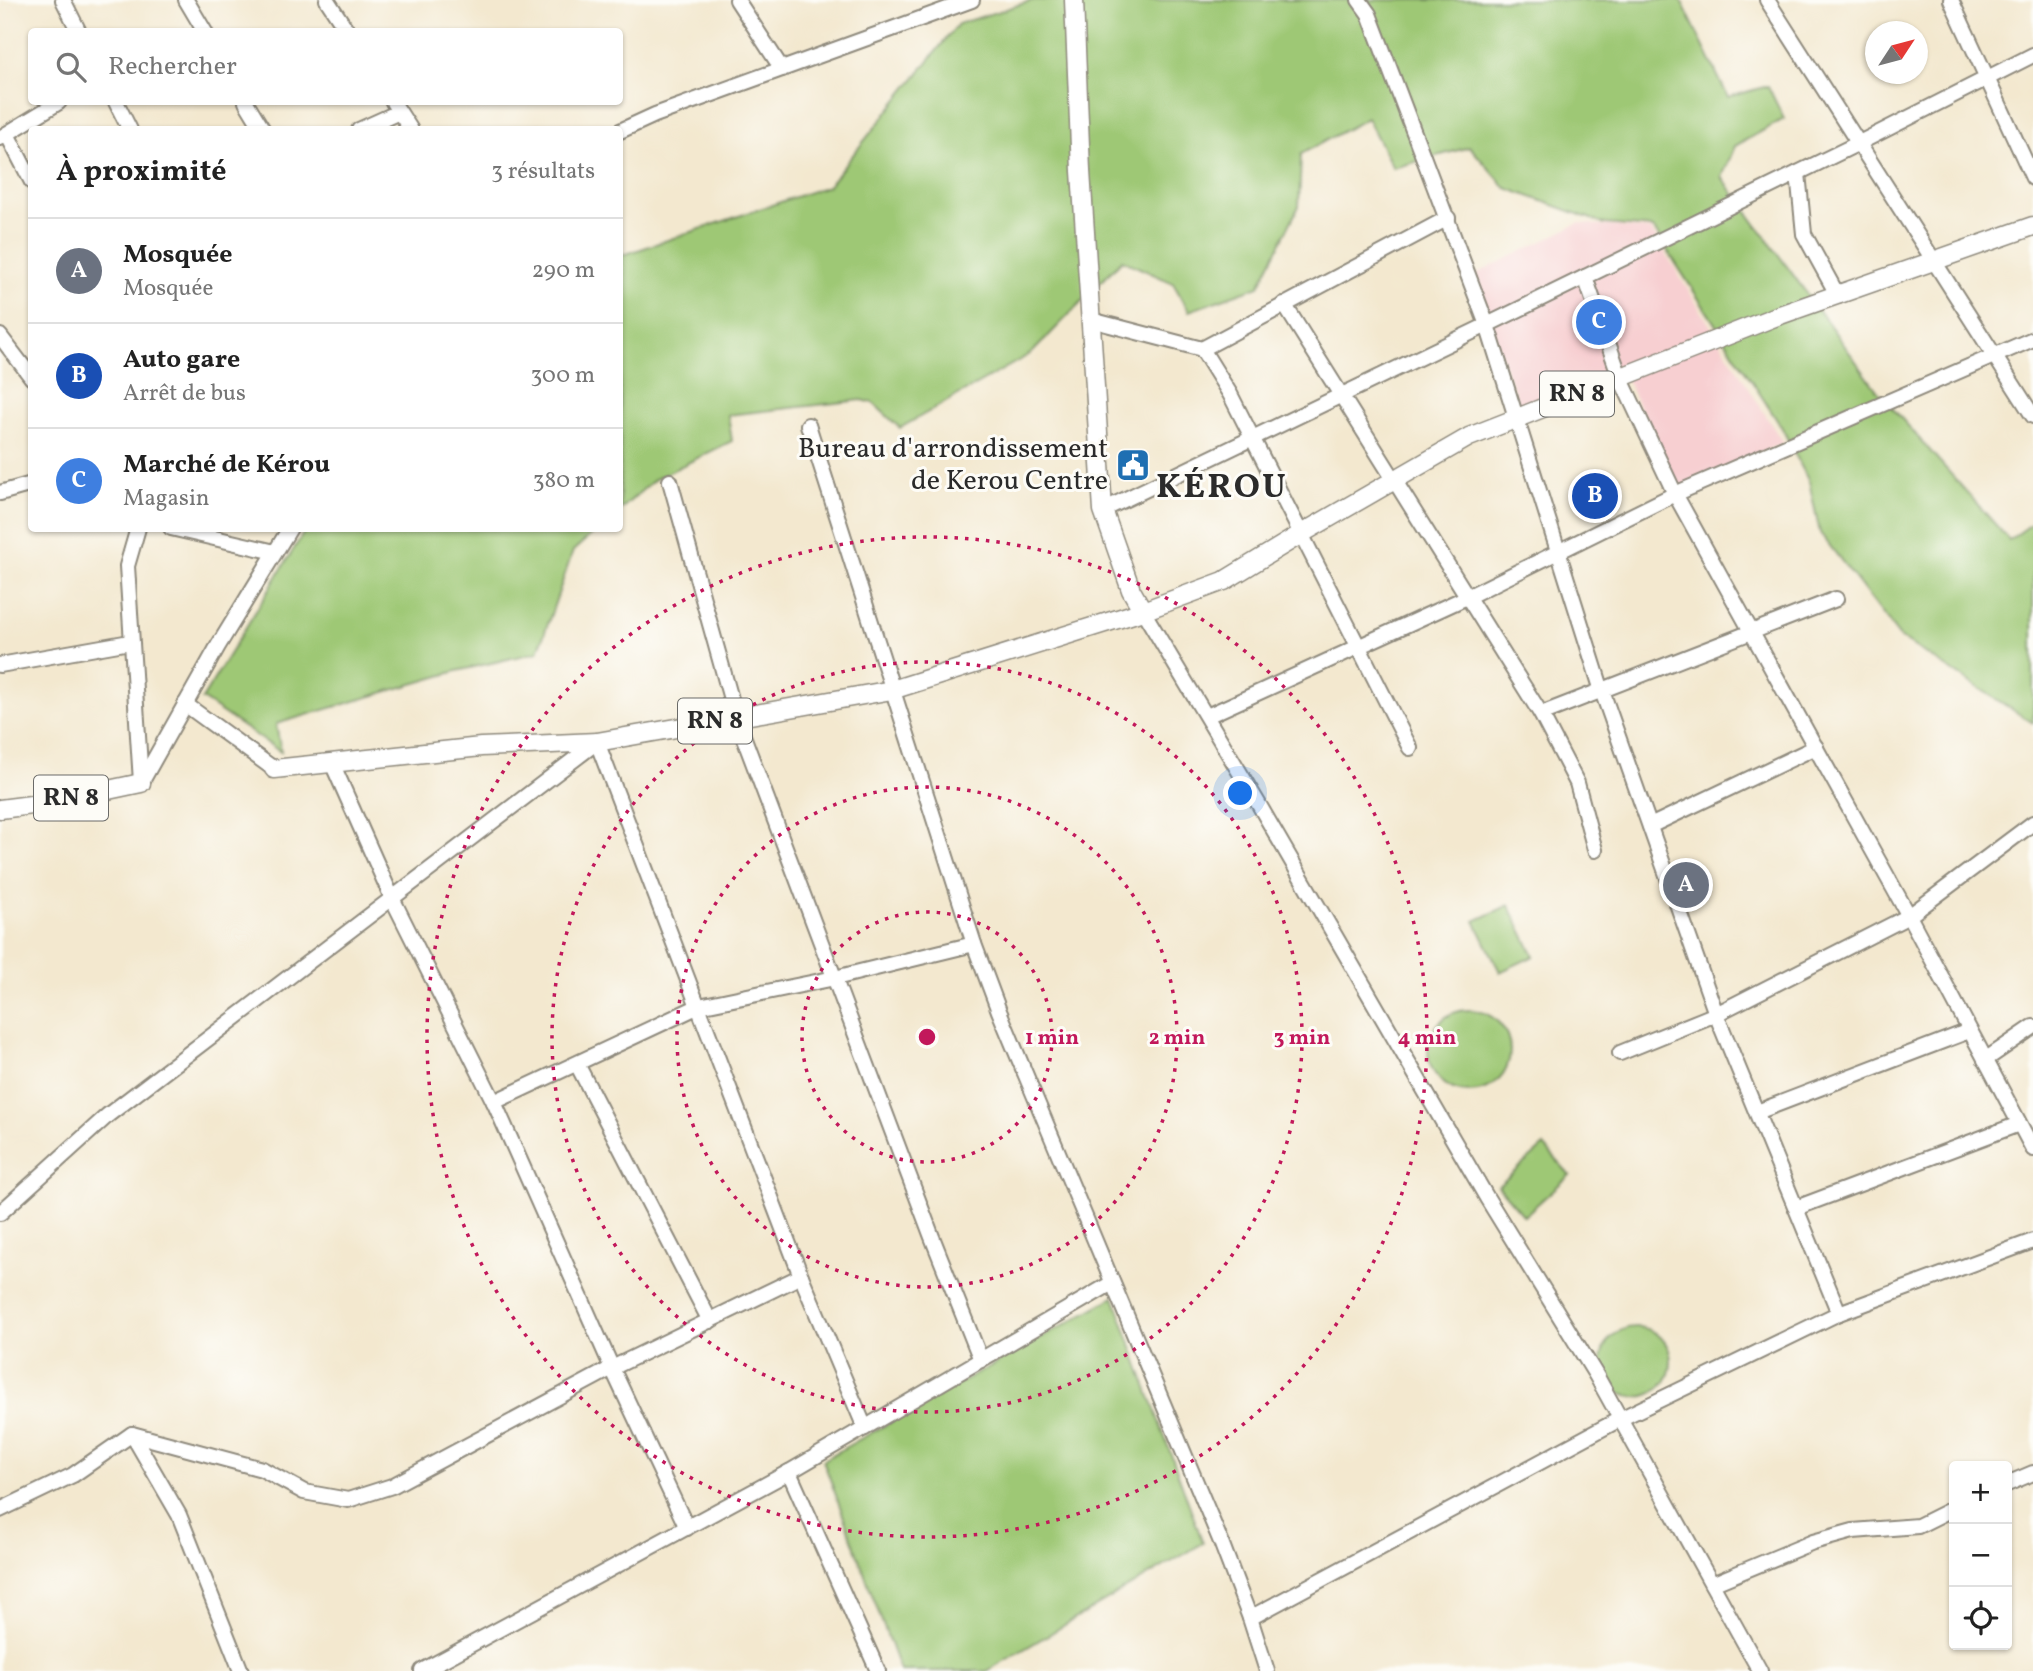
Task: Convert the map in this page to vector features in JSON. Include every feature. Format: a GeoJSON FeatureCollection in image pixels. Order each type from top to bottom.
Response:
{"type":"FeatureCollection","features":[{"type":"Feature","properties":{"kind":"main road"},"geometry":{"type":"LineString","coordinates":[[1074,0],[1081,171],[1103,510],[1131,590],[1143,611]]}},
{"type":"Feature","properties":{"kind":"main road","name":"RN 8"},"geometry":{"type":"LineString","coordinates":[[274,769],[481,747],[597,742],[892,690],[1143,611],[1224,581],[1469,437],[1777,316],[2033,226]]}},
{"type":"Feature","properties":{"kind":"main road","name":"RN 8"},"geometry":{"type":"LineString","coordinates":[[0,809],[47,803],[141,783]]}},
{"type":"Feature","properties":{"kind":"street"},"geometry":{"type":"LineString","coordinates":[[63,0],[77,28]]}},
{"type":"Feature","properties":{"kind":"street"},"geometry":{"type":"LineString","coordinates":[[186,0],[203,28]]}},
{"type":"Feature","properties":{"kind":"street"},"geometry":{"type":"LineString","coordinates":[[327,0],[345,28]]}},
{"type":"Feature","properties":{"kind":"street"},"geometry":{"type":"LineString","coordinates":[[737,0],[782,69]]}},
{"type":"Feature","properties":{"kind":"street"},"geometry":{"type":"LineString","coordinates":[[1359,0],[1369,14],[1487,325],[1602,691],[1716,1014],[1839,1313]]}},
{"type":"Feature","properties":{"kind":"street"},"geometry":{"type":"LineString","coordinates":[[1767,0],[2033,416]]}},
{"type":"Feature","properties":{"kind":"street"},"geometry":{"type":"LineString","coordinates":[[1951,0],[2033,178]]}},
{"type":"Feature","properties":{"kind":"street"},"geometry":{"type":"LineString","coordinates":[[623,130],[963,2]]}},
{"type":"Feature","properties":{"kind":"street"},"geometry":{"type":"LineString","coordinates":[[1103,510],[1585,278],[2033,55]]}},
{"type":"Feature","properties":{"kind":"street"},"geometry":{"type":"LineString","coordinates":[[28,176],[3,136],[54,105]]}},
{"type":"Feature","properties":{"kind":"street"},"geometry":{"type":"LineString","coordinates":[[118,105],[128,126]]}},
{"type":"Feature","properties":{"kind":"street"},"geometry":{"type":"LineString","coordinates":[[248,105],[261,126]]}},
{"type":"Feature","properties":{"kind":"street"},"geometry":{"type":"LineString","coordinates":[[365,126],[396,107],[408,126]]}},
{"type":"Feature","properties":{"kind":"street"},"geometry":{"type":"LineString","coordinates":[[1798,173],[1804,234],[1838,296]]}},
{"type":"Feature","properties":{"kind":"street"},"geometry":{"type":"LineString","coordinates":[[1091,320],[1202,349],[1448,218]]}},
{"type":"Feature","properties":{"kind":"street"},"geometry":{"type":"LineString","coordinates":[[1585,278],[1621,377],[1675,494],[1909,916],[2033,1149]]}},
{"type":"Feature","properties":{"kind":"street"},"geometry":{"type":"LineString","coordinates":[[1284,304],[1541,714],[1577,783],[1595,850]]}},
{"type":"Feature","properties":{"kind":"street"},"geometry":{"type":"LineString","coordinates":[[0,336],[28,371]]}},
{"type":"Feature","properties":{"kind":"street"},"geometry":{"type":"LineString","coordinates":[[1207,716],[1467,597],[1675,494],[2033,339]]}},
{"type":"Feature","properties":{"kind":"street"},"geometry":{"type":"LineString","coordinates":[[1202,349],[1253,438],[1410,748]]}},
{"type":"Feature","properties":{"kind":"street"},"geometry":{"type":"LineString","coordinates":[[808,425],[974,944],[999,1011],[1221,1542],[1267,1671]]}},
{"type":"Feature","properties":{"kind":"street"},"geometry":{"type":"LineString","coordinates":[[670,481],[736,717],[981,1360]]}},
{"type":"Feature","properties":{"kind":"street"},"geometry":{"type":"LineString","coordinates":[[4,492],[28,485]]}},
{"type":"Feature","properties":{"kind":"street"},"geometry":{"type":"LineString","coordinates":[[4,492],[28,495]]}},
{"type":"Feature","properties":{"kind":"street"},"geometry":{"type":"LineString","coordinates":[[137,532],[127,566],[141,783]]}},
{"type":"Feature","properties":{"kind":"street"},"geometry":{"type":"LineString","coordinates":[[188,532],[275,552]]}},
{"type":"Feature","properties":{"kind":"street"},"geometry":{"type":"LineString","coordinates":[[141,783],[288,532]]}},
{"type":"Feature","properties":{"kind":"street"},"geometry":{"type":"LineString","coordinates":[[1541,714],[1836,599]]}},
{"type":"Feature","properties":{"kind":"street"},"geometry":{"type":"LineString","coordinates":[[1143,611],[1462,1154],[1596,1374],[1760,1671]]}},
{"type":"Feature","properties":{"kind":"street"},"geometry":{"type":"LineString","coordinates":[[0,665],[130,642]]}},
{"type":"Feature","properties":{"kind":"street"},"geometry":{"type":"LineString","coordinates":[[185,704],[274,769]]}},
{"type":"Feature","properties":{"kind":"street"},"geometry":{"type":"LineString","coordinates":[[0,1213],[108,1115],[597,742],[801,1276],[866,1428]]}},
{"type":"Feature","properties":{"kind":"street"},"geometry":{"type":"LineString","coordinates":[[1650,826],[1815,747]]}},
{"type":"Feature","properties":{"kind":"street"},"geometry":{"type":"LineString","coordinates":[[332,763],[392,898],[494,1102],[612,1368],[687,1528]]}},
{"type":"Feature","properties":{"kind":"street"},"geometry":{"type":"LineString","coordinates":[[1620,1054],[1716,1014],[1909,916],[2033,823]]}},
{"type":"Feature","properties":{"kind":"street"},"geometry":{"type":"LineString","coordinates":[[494,1102],[699,1006],[835,978],[974,944]]}},
{"type":"Feature","properties":{"kind":"street"},"geometry":{"type":"LineString","coordinates":[[1985,1060],[2033,1027]]}},
{"type":"Feature","properties":{"kind":"street"},"geometry":{"type":"LineString","coordinates":[[1757,1112],[1969,1031]]}},
{"type":"Feature","properties":{"kind":"street"},"geometry":{"type":"LineString","coordinates":[[577,1063],[710,1321]]}},
{"type":"Feature","properties":{"kind":"street"},"geometry":{"type":"LineString","coordinates":[[1796,1208],[2020,1124]]}},
{"type":"Feature","properties":{"kind":"street"},"geometry":{"type":"LineString","coordinates":[[1250,1618],[1620,1419],[1839,1313],[2033,1241]]}},
{"type":"Feature","properties":{"kind":"street"},"geometry":{"type":"LineString","coordinates":[[0,1510],[73,1475],[132,1434],[262,1469],[304,1492],[348,1500],[392,1486],[612,1368],[801,1276]]}},
{"type":"Feature","properties":{"kind":"street"},"geometry":{"type":"LineString","coordinates":[[422,1671],[789,1472],[1112,1283]]}},
{"type":"Feature","properties":{"kind":"street"},"geometry":{"type":"LineString","coordinates":[[132,1434],[179,1515],[242,1671]]}},
{"type":"Feature","properties":{"kind":"street"},"geometry":{"type":"LineString","coordinates":[[789,1472],[878,1671]]}},
{"type":"Feature","properties":{"kind":"street"},"geometry":{"type":"LineString","coordinates":[[2012,1482],[2033,1473]]}},
{"type":"Feature","properties":{"kind":"street"},"geometry":{"type":"LineString","coordinates":[[1712,1584],[1814,1542],[1853,1531],[1918,1525],[1949,1510]]}},
{"type":"Feature","properties":{"kind":"shaded area"},"geometry":{"type":"Polygon","coordinates":[[[1579,223],[1651,230],[1783,443],[1678,489],[1621,368],[1521,410],[1472,276],[1579,223]]]}},
{"type":"Feature","properties":{"kind":"green space"},"geometry":{"type":"Polygon","coordinates":[[[1034,0],[1681,0],[1728,97],[1768,86],[1784,119],[1735,146],[1722,177],[1879,393],[2009,540],[2033,523],[2033,723],[1901,638],[1820,533],[1809,482],[1782,428],[1653,228],[1605,224],[1506,188],[1470,147],[1393,168],[1367,118],[1301,154],[1299,206],[1259,286],[1189,311],[1173,283],[1122,260],[1032,353],[900,428],[873,403],[862,400],[728,415],[732,441],[655,479],[623,507],[623,255],[828,186],[958,24],[1034,0]]]}},
{"type":"Feature","properties":{"kind":"green space"},"geometry":{"type":"Polygon","coordinates":[[[305,532],[595,532],[573,551],[538,652],[457,671],[276,724],[281,752],[202,699],[305,532]]]}},
{"type":"Feature","properties":{"kind":"green space"},"geometry":{"type":"Polygon","coordinates":[[[1509,905],[1534,956],[1500,972],[1475,921],[1509,905]]]}},
{"type":"Feature","properties":{"kind":"green space"},"geometry":{"type":"Polygon","coordinates":[[[1469,1010],[1485,1013],[1498,1022],[1507,1035],[1510,1051],[1507,1067],[1498,1080],[1485,1089],[1469,1092],[1453,1089],[1440,1080],[1431,1067],[1428,1051],[1431,1035],[1440,1022],[1453,1013],[1469,1010]]]}},
{"type":"Feature","properties":{"kind":"green space"},"geometry":{"type":"Polygon","coordinates":[[[1544,1146],[1570,1175],[1524,1216],[1498,1186],[1544,1146]]]}},
{"type":"Feature","properties":{"kind":"green space"},"geometry":{"type":"Polygon","coordinates":[[[1114,1297],[1203,1543],[987,1671],[900,1671],[823,1460],[1114,1297]]]}},
{"type":"Feature","properties":{"kind":"green space"},"geometry":{"type":"Polygon","coordinates":[[[1629,1327],[1643,1327],[1656,1333],[1665,1342],[1671,1362],[1669,1375],[1661,1387],[1643,1397],[1629,1397],[1616,1391],[1607,1382],[1601,1369],[1601,1355],[1607,1342],[1616,1333],[1629,1327]]]}},
{"type":"Feature","properties":{"kind":"place","name":"Marché de Kérou"},"geometry":{"type":"Point","coordinates":[1599,322]}},
{"type":"Feature","properties":{"kind":"place","name":"Bureau d'arrondissement de Kerou Centre"},"geometry":{"type":"Point","coordinates":[1133,465]}},
{"type":"Feature","properties":{"kind":"place","name":"Auto gare"},"geometry":{"type":"Point","coordinates":[1595,496]}},
{"type":"Feature","properties":{"kind":"place","name":"Mosquée"},"geometry":{"type":"Point","coordinates":[1686,885]}},
{"type":"Feature","properties":{"kind":"district","name":"KÉROU"},"geometry":{"type":"Point","coordinates":[1222,488]}}]}
